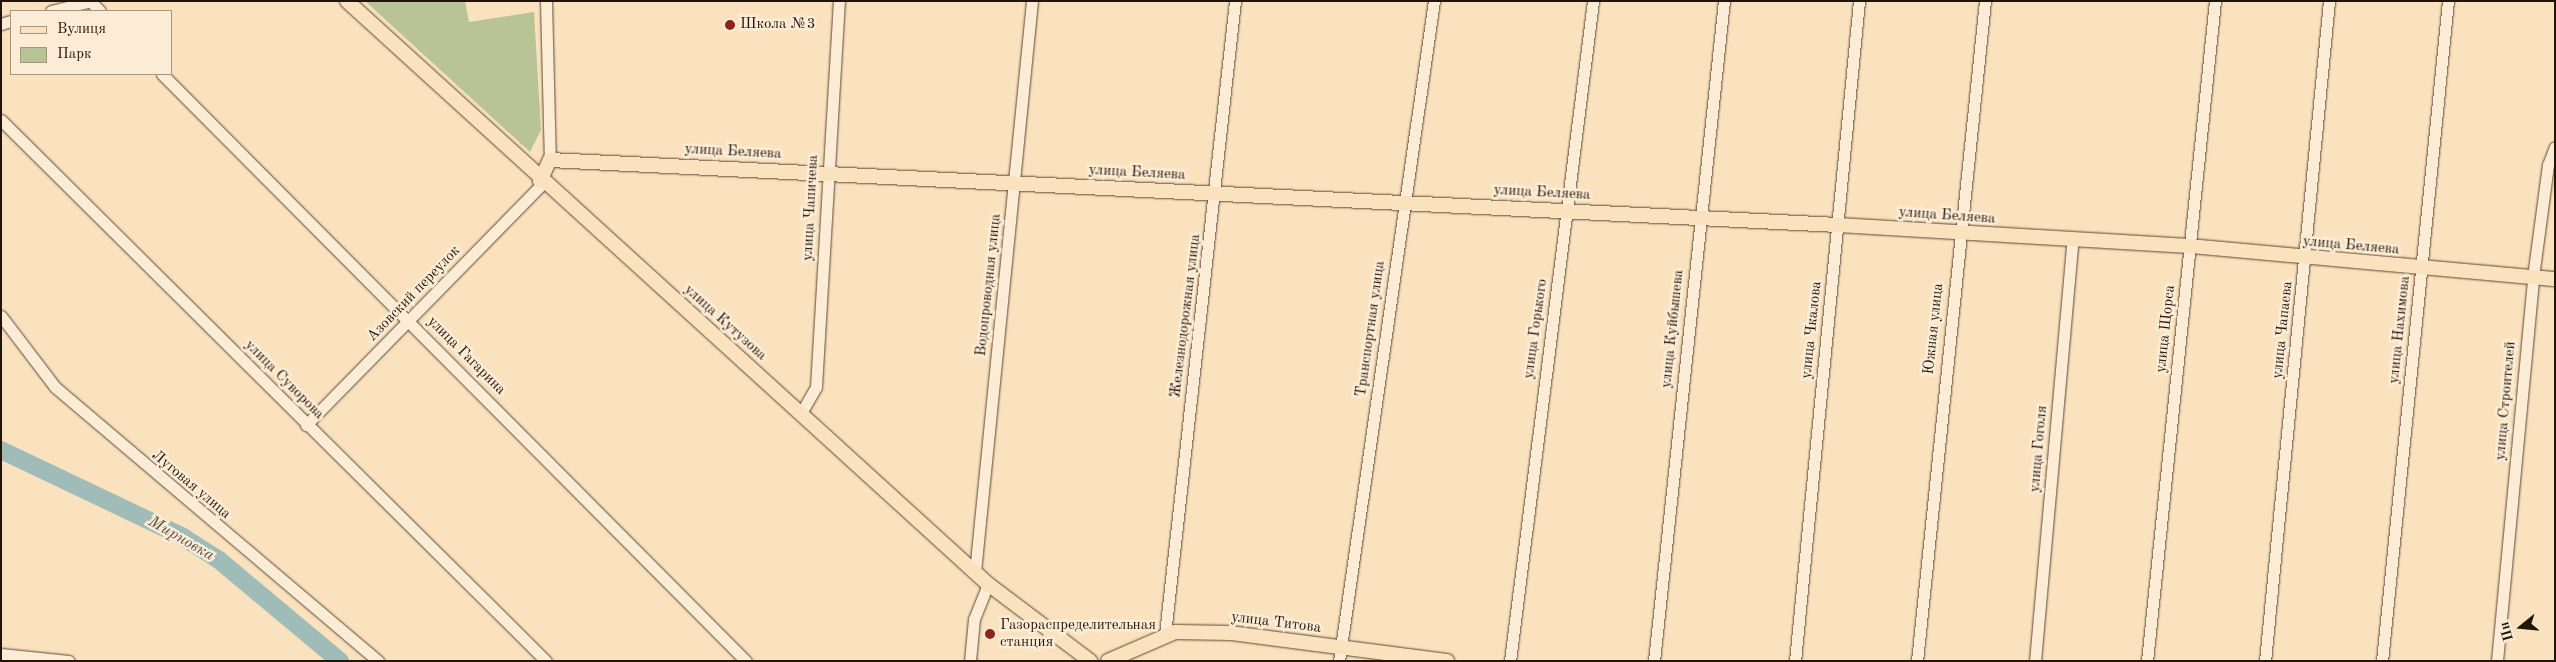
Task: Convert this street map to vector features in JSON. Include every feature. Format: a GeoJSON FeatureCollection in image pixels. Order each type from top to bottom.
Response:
{"type":"FeatureCollection","features":[{"type":"Feature","properties":{"kind":"main road","name":"улица Кутузова"},"geometry":{"type":"LineString","coordinates":[[347,1],[541,182],[988,584],[1090,661]]}},
{"type":"Feature","properties":{"kind":"main road"},"geometry":{"type":"LineString","coordinates":[[541,182],[550,160]]}},
{"type":"Feature","properties":{"kind":"main road","name":"улица Беляева"},"geometry":{"type":"LineString","coordinates":[[550,160],[1567,211],[2074,239],[2190,246],[2305,258],[2555,279]]}},
{"type":"Feature","properties":{"kind":"main road","name":"улица Титова"},"geometry":{"type":"LineString","coordinates":[[1108,661],[1165,634],[1230,633],[1340,654],[1447,661]]}},
{"type":"Feature","properties":{"kind":"street"},"geometry":{"type":"LineString","coordinates":[[55,10],[90,1],[99,10]]}},
{"type":"Feature","properties":{"kind":"street"},"geometry":{"type":"LineString","coordinates":[[546,1],[550,160]]}},
{"type":"Feature","properties":{"kind":"street","name":"улица Чапичева"},"geometry":{"type":"LineString","coordinates":[[801,414],[816,387],[839,1]]}},
{"type":"Feature","properties":{"kind":"street","name":"Водопроводная улица"},"geometry":{"type":"LineString","coordinates":[[975,572],[1032,1]]}},
{"type":"Feature","properties":{"kind":"street","name":"Железнодорожная улица"},"geometry":{"type":"LineString","coordinates":[[1165,634],[1235,1]]}},
{"type":"Feature","properties":{"kind":"street","name":"Транспортная улица"},"geometry":{"type":"LineString","coordinates":[[1340,654],[1434,1]]}},
{"type":"Feature","properties":{"kind":"street","name":"улица Горького"},"geometry":{"type":"LineString","coordinates":[[1510,661],[1593,1]]}},
{"type":"Feature","properties":{"kind":"street","name":"улица Куйбышева"},"geometry":{"type":"LineString","coordinates":[[1654,661],[1699,218],[1724,1]]}},
{"type":"Feature","properties":{"kind":"street","name":"улица Чкалова"},"geometry":{"type":"LineString","coordinates":[[1795,661],[1859,1]]}},
{"type":"Feature","properties":{"kind":"street","name":"Южная улица"},"geometry":{"type":"LineString","coordinates":[[1917,661],[1958,234],[1985,1]]}},
{"type":"Feature","properties":{"kind":"street","name":"улица Щорса"},"geometry":{"type":"LineString","coordinates":[[2147,661],[2215,1]]}},
{"type":"Feature","properties":{"kind":"street","name":"улица Чапаева"},"geometry":{"type":"LineString","coordinates":[[2265,661],[2329,1]]}},
{"type":"Feature","properties":{"kind":"street","name":"улица Нахимова"},"geometry":{"type":"LineString","coordinates":[[2382,661],[2448,1]]}},
{"type":"Feature","properties":{"kind":"street","name":"улица Гагарина"},"geometry":{"type":"LineString","coordinates":[[163,75],[409,320],[746,661]]}},
{"type":"Feature","properties":{"kind":"street","name":"улица Суворова"},"geometry":{"type":"LineString","coordinates":[[1,120],[306,425],[546,661]]}},
{"type":"Feature","properties":{"kind":"street","name":"улица Строителей"},"geometry":{"type":"LineString","coordinates":[[2497,661],[2533,277],[2555,147]]}},
{"type":"Feature","properties":{"kind":"street","name":"Азовский переулок"},"geometry":{"type":"LineString","coordinates":[[306,425],[541,182]]}},
{"type":"Feature","properties":{"kind":"street","name":"улица Гоголя"},"geometry":{"type":"LineString","coordinates":[[2035,661],[2074,239]]}},
{"type":"Feature","properties":{"kind":"street","name":"Луговая улица"},"geometry":{"type":"LineString","coordinates":[[1,316],[55,387],[378,661]]}},
{"type":"Feature","properties":{"kind":"street"},"geometry":{"type":"LineString","coordinates":[[970,661],[974,619],[988,584]]}},
{"type":"Feature","properties":{"kind":"street"},"geometry":{"type":"LineString","coordinates":[[1,654],[70,661]]}},
{"type":"Feature","properties":{"kind":"green space"},"geometry":{"type":"Polygon","coordinates":[[[365,1],[465,1],[469,22],[534,12],[541,130],[530,152],[365,1]]]}},
{"type":"Feature","properties":{"kind":"waterway","name":"Мирновка"},"geometry":{"type":"LineString","coordinates":[[1,450],[183,537],[219,560],[340,661]]}},
{"type":"Feature","properties":{"kind":"place","name":"Школа №3"},"geometry":{"type":"Point","coordinates":[730,25]}},
{"type":"Feature","properties":{"kind":"place","name":"Газораспределительная станция"},"geometry":{"type":"Point","coordinates":[990,634]}}]}
